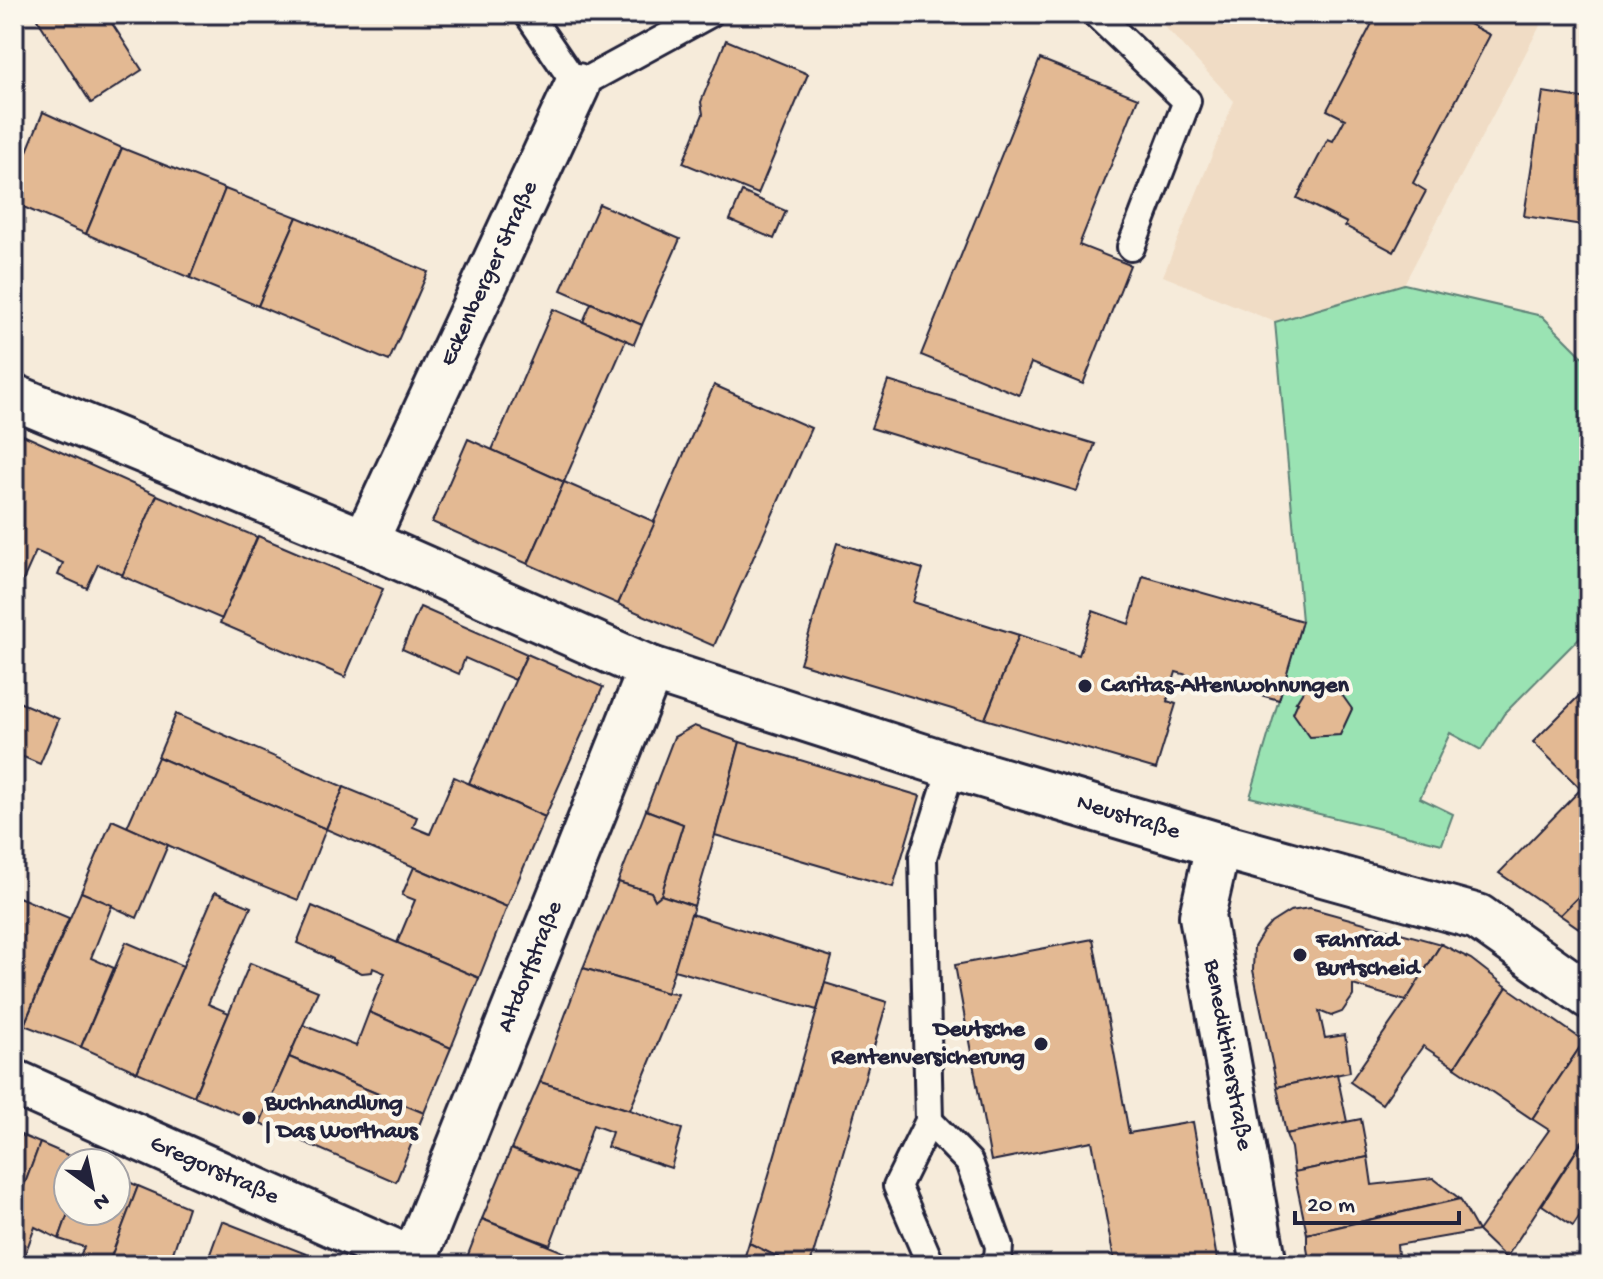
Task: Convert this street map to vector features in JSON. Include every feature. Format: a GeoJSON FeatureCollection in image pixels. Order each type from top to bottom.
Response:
{"type":"FeatureCollection","features":[{"type":"Feature","properties":{"kind":"street","name":"Eckenberger Straße"},"geometry":{"type":"LineString","coordinates":[[365,542],[577,86]]}},
{"type":"Feature","properties":{"kind":"street"},"geometry":{"type":"LineString","coordinates":[[14,397],[365,542],[651,669]]}},
{"type":"Feature","properties":{"kind":"street","name":"Neustraße"},"geometry":{"type":"LineString","coordinates":[[651,669],[952,766],[1218,845],[1478,917],[1589,996]]}},
{"type":"Feature","properties":{"kind":"street","name":"Altdorfstraße"},"geometry":{"type":"LineString","coordinates":[[412,1262],[651,669]]}},
{"type":"Feature","properties":{"kind":"street","name":"Benediktinerstraße"},"geometry":{"type":"LineString","coordinates":[[1218,845],[1202,916],[1264,1265]]}},
{"type":"Feature","properties":{"kind":"street","name":"Gregorstraße"},"geometry":{"type":"LineString","coordinates":[[14,1082],[412,1262]]}},
{"type":"Feature","properties":{"kind":"lane"},"geometry":{"type":"LineString","coordinates":[[528,14],[577,86],[709,14]]}},
{"type":"Feature","properties":{"kind":"lane"},"geometry":{"type":"LineString","coordinates":[[1096,14],[1187,101],[1131,247]]}},
{"type":"Feature","properties":{"kind":"lane"},"geometry":{"type":"LineString","coordinates":[[931,1265],[897,1186],[929,1121],[923,857],[952,766]]}},
{"type":"Feature","properties":{"kind":"lane"},"geometry":{"type":"LineString","coordinates":[[929,1121],[969,1162],[999,1246],[998,1259],[992,1265]]}},
{"type":"Feature","properties":{"kind":"shaded area"},"geometry":{"type":"Polygon","coordinates":[[[1153,14],[1521,14],[1541,24],[1404,284],[1275,322],[1163,276],[1234,101],[1153,14]]]}},
{"type":"Feature","properties":{"kind":"green space"},"geometry":{"type":"Polygon","coordinates":[[[1404,284],[1542,316],[1589,363],[1589,628],[1504,714],[1481,750],[1450,733],[1420,798],[1453,814],[1442,844],[1250,797],[1302,621],[1275,322],[1404,284]]]}},
{"type":"Feature","properties":{"kind":"building"},"geometry":{"type":"Polygon","coordinates":[[[34,14],[106,14],[142,70],[91,103],[34,14]]]}},
{"type":"Feature","properties":{"kind":"building"},"geometry":{"type":"Polygon","coordinates":[[[1377,14],[1421,14],[1432,20],[1435,14],[1450,14],[1490,35],[1413,183],[1426,191],[1394,252],[1345,226],[1347,223],[1297,198],[1328,139],[1333,141],[1345,119],[1327,110],[1377,14]]]}},
{"type":"Feature","properties":{"kind":"building"},"geometry":{"type":"Polygon","coordinates":[[[726,40],[808,74],[758,194],[683,163],[703,114],[701,102],[726,40]]]}},
{"type":"Feature","properties":{"kind":"building"},"geometry":{"type":"Polygon","coordinates":[[[1040,59],[1138,98],[1079,245],[1130,265],[1083,384],[1031,363],[1019,395],[921,355],[1040,59]]]}},
{"type":"Feature","properties":{"kind":"building"},"geometry":{"type":"Polygon","coordinates":[[[1543,92],[1589,99],[1589,226],[1524,216],[1543,92]]]}},
{"type":"Feature","properties":{"kind":"building"},"geometry":{"type":"Polygon","coordinates":[[[43,112],[122,148],[86,234],[14,203],[14,183],[43,112]]]}},
{"type":"Feature","properties":{"kind":"building"},"geometry":{"type":"Polygon","coordinates":[[[122,148],[225,189],[190,278],[86,234],[122,148]]]}},
{"type":"Feature","properties":{"kind":"building"},"geometry":{"type":"Polygon","coordinates":[[[225,189],[297,217],[258,306],[190,278],[225,189]]]}},
{"type":"Feature","properties":{"kind":"building"},"geometry":{"type":"Polygon","coordinates":[[[742,192],[786,211],[774,239],[730,220],[742,192]]]}},
{"type":"Feature","properties":{"kind":"building"},"geometry":{"type":"Polygon","coordinates":[[[599,204],[680,239],[642,325],[561,290],[599,204]]]}},
{"type":"Feature","properties":{"kind":"building"},"geometry":{"type":"Polygon","coordinates":[[[297,217],[428,272],[389,361],[258,306],[297,217]]]}},
{"type":"Feature","properties":{"kind":"building"},"geometry":{"type":"Polygon","coordinates":[[[591,303],[642,325],[634,344],[583,322],[591,303]]]}},
{"type":"Feature","properties":{"kind":"building"},"geometry":{"type":"Polygon","coordinates":[[[553,309],[626,340],[564,482],[492,450],[553,309]]]}},
{"type":"Feature","properties":{"kind":"building"},"geometry":{"type":"Polygon","coordinates":[[[888,381],[1095,444],[1077,491],[871,428],[888,381]]]}},
{"type":"Feature","properties":{"kind":"building"},"geometry":{"type":"Polygon","coordinates":[[[714,385],[811,428],[714,646],[618,604],[714,385]]]}},
{"type":"Feature","properties":{"kind":"building"},"geometry":{"type":"Polygon","coordinates":[[[14,431],[157,495],[123,575],[98,564],[87,588],[58,575],[63,563],[36,551],[20,587],[14,585],[14,431]]]}},
{"type":"Feature","properties":{"kind":"building"},"geometry":{"type":"Polygon","coordinates":[[[468,439],[564,482],[528,564],[432,522],[468,439]]]}},
{"type":"Feature","properties":{"kind":"building"},"geometry":{"type":"Polygon","coordinates":[[[564,482],[655,522],[618,604],[528,564],[564,482]]]}},
{"type":"Feature","properties":{"kind":"building"},"geometry":{"type":"Polygon","coordinates":[[[157,495],[257,537],[222,619],[122,576],[157,495]]]}},
{"type":"Feature","properties":{"kind":"building"},"geometry":{"type":"Polygon","coordinates":[[[258,536],[383,589],[345,677],[220,623],[258,536]]]}},
{"type":"Feature","properties":{"kind":"building"},"geometry":{"type":"Polygon","coordinates":[[[837,543],[923,569],[913,602],[1019,635],[985,719],[800,663],[837,543]]]}},
{"type":"Feature","properties":{"kind":"building","name":"Caritas-Altenwohnungen"},"geometry":{"type":"Polygon","coordinates":[[[1143,576],[1302,621],[1279,700],[1176,672],[1167,701],[1176,704],[1156,769],[985,719],[1019,635],[1079,655],[1093,611],[1129,624],[1143,576]]]}},
{"type":"Feature","properties":{"kind":"building"},"geometry":{"type":"Polygon","coordinates":[[[420,607],[527,654],[515,680],[465,658],[459,674],[402,649],[420,607]]]}},
{"type":"Feature","properties":{"kind":"building"},"geometry":{"type":"Polygon","coordinates":[[[527,654],[603,687],[545,817],[469,783],[527,654]]]}},
{"type":"Feature","properties":{"kind":"building"},"geometry":{"type":"Polygon","coordinates":[[[1335,685],[1352,709],[1340,735],[1310,737],[1293,713],[1296,702],[1306,686],[1335,685]]]}},
{"type":"Feature","properties":{"kind":"building"},"geometry":{"type":"Polygon","coordinates":[[[1589,686],[1589,789],[1585,793],[1533,742],[1589,686]]]}},
{"type":"Feature","properties":{"kind":"building"},"geometry":{"type":"Polygon","coordinates":[[[14,700],[59,719],[40,764],[14,753],[14,700]]]}},
{"type":"Feature","properties":{"kind":"building"},"geometry":{"type":"Polygon","coordinates":[[[176,714],[344,787],[326,829],[158,757],[176,714]]]}},
{"type":"Feature","properties":{"kind":"building"},"geometry":{"type":"Polygon","coordinates":[[[694,726],[740,742],[694,906],[661,895],[683,824],[646,810],[674,737],[694,726]]]}},
{"type":"Feature","properties":{"kind":"building"},"geometry":{"type":"Polygon","coordinates":[[[740,742],[920,796],[893,887],[715,835],[740,742]]]}},
{"type":"Feature","properties":{"kind":"building"},"geometry":{"type":"Polygon","coordinates":[[[158,757],[326,829],[298,900],[127,827],[158,757]]]}},
{"type":"Feature","properties":{"kind":"building"},"geometry":{"type":"Polygon","coordinates":[[[454,777],[545,817],[507,907],[326,829],[344,787],[417,817],[413,827],[430,834],[454,777]]]}},
{"type":"Feature","properties":{"kind":"building"},"geometry":{"type":"Polygon","coordinates":[[[1581,789],[1589,797],[1589,886],[1560,915],[1499,873],[1581,789]]]}},
{"type":"Feature","properties":{"kind":"building"},"geometry":{"type":"Polygon","coordinates":[[[646,810],[683,824],[661,895],[655,900],[651,892],[618,882],[646,810]]]}},
{"type":"Feature","properties":{"kind":"building"},"geometry":{"type":"Polygon","coordinates":[[[112,820],[168,845],[137,918],[81,892],[112,820]]]}},
{"type":"Feature","properties":{"kind":"building"},"geometry":{"type":"Polygon","coordinates":[[[414,867],[507,907],[479,978],[397,943],[415,900],[402,895],[414,867]]]}},
{"type":"Feature","properties":{"kind":"building"},"geometry":{"type":"Polygon","coordinates":[[[618,882],[651,892],[655,900],[661,895],[694,906],[667,993],[583,968],[618,882]]]}},
{"type":"Feature","properties":{"kind":"building"},"geometry":{"type":"Polygon","coordinates":[[[1589,886],[1589,935],[1560,915],[1589,886]]]}},
{"type":"Feature","properties":{"kind":"building"},"geometry":{"type":"Polygon","coordinates":[[[81,892],[112,905],[91,958],[114,968],[81,1047],[24,1025],[81,892]]]}},
{"type":"Feature","properties":{"kind":"building"},"geometry":{"type":"Polygon","coordinates":[[[215,892],[251,907],[208,1004],[229,1013],[194,1096],[137,1072],[215,892]]]}},
{"type":"Feature","properties":{"kind":"building"},"geometry":{"type":"Polygon","coordinates":[[[14,895],[69,918],[24,1025],[14,1020],[14,895]]]}},
{"type":"Feature","properties":{"kind":"building"},"geometry":{"type":"Polygon","coordinates":[[[312,906],[479,978],[451,1048],[369,1012],[385,973],[373,968],[372,972],[362,973],[297,943],[312,906]]]}},
{"type":"Feature","properties":{"kind":"building"},"geometry":{"type":"Polygon","coordinates":[[[1310,908],[1441,944],[1406,1001],[1353,985],[1353,996],[1342,1012],[1331,1016],[1319,1011],[1325,1038],[1345,1035],[1350,1072],[1277,1087],[1253,970],[1254,947],[1271,923],[1290,911],[1310,908]]]}},
{"type":"Feature","properties":{"kind":"building"},"geometry":{"type":"Polygon","coordinates":[[[691,914],[832,957],[817,1010],[674,970],[691,914]]]}},
{"type":"Feature","properties":{"kind":"building","name":"Deutsche Rentenversicherung"},"geometry":{"type":"Polygon","coordinates":[[[1093,939],[1129,1133],[1193,1122],[1218,1265],[1115,1265],[1092,1141],[991,1161],[955,965],[1093,939]]]}},
{"type":"Feature","properties":{"kind":"building"},"geometry":{"type":"Polygon","coordinates":[[[126,942],[183,966],[137,1072],[81,1047],[126,942]]]}},
{"type":"Feature","properties":{"kind":"building"},"geometry":{"type":"Polygon","coordinates":[[[1441,944],[1471,959],[1507,987],[1455,1067],[1423,1046],[1382,1104],[1350,1082],[1441,944]]]}},
{"type":"Feature","properties":{"kind":"building"},"geometry":{"type":"Polygon","coordinates":[[[250,963],[318,991],[260,1123],[194,1096],[250,963]]]}},
{"type":"Feature","properties":{"kind":"building"},"geometry":{"type":"Polygon","coordinates":[[[583,968],[678,994],[630,1110],[540,1082],[583,968]]]}},
{"type":"Feature","properties":{"kind":"building"},"geometry":{"type":"Polygon","coordinates":[[[825,983],[887,1002],[810,1265],[794,1265],[749,1243],[825,983]]]}},
{"type":"Feature","properties":{"kind":"building"},"geometry":{"type":"Polygon","coordinates":[[[1507,987],[1584,1041],[1532,1119],[1455,1067],[1507,987]]]}},
{"type":"Feature","properties":{"kind":"building"},"geometry":{"type":"Polygon","coordinates":[[[369,1012],[451,1048],[424,1113],[289,1057],[303,1025],[356,1046],[369,1012]]]}},
{"type":"Feature","properties":{"kind":"building"},"geometry":{"type":"Polygon","coordinates":[[[1584,1041],[1589,1044],[1589,1131],[1506,1258],[1478,1231],[1549,1130],[1532,1119],[1584,1041]]]}},
{"type":"Feature","properties":{"kind":"building"},"geometry":{"type":"Polygon","coordinates":[[[289,1057],[424,1113],[396,1182],[260,1123],[289,1057]]]}},
{"type":"Feature","properties":{"kind":"building"},"geometry":{"type":"Polygon","coordinates":[[[1337,1074],[1347,1122],[1286,1134],[1277,1087],[1337,1074]]]}},
{"type":"Feature","properties":{"kind":"building"},"geometry":{"type":"Polygon","coordinates":[[[540,1082],[682,1129],[671,1168],[607,1147],[612,1132],[593,1125],[576,1174],[511,1149],[540,1082]]]}},
{"type":"Feature","properties":{"kind":"building"},"geometry":{"type":"Polygon","coordinates":[[[1361,1119],[1368,1157],[1294,1172],[1286,1134],[1361,1119]]]}},
{"type":"Feature","properties":{"kind":"building"},"geometry":{"type":"Polygon","coordinates":[[[1589,1131],[1589,1202],[1573,1226],[1542,1205],[1589,1131]]]}},
{"type":"Feature","properties":{"kind":"building"},"geometry":{"type":"Polygon","coordinates":[[[14,1132],[40,1143],[14,1213],[14,1132]]]}},
{"type":"Feature","properties":{"kind":"building"},"geometry":{"type":"Polygon","coordinates":[[[40,1143],[52,1148],[52,1227],[63,1227],[59,1239],[35,1227],[21,1265],[14,1265],[14,1213],[40,1143]]]}},
{"type":"Feature","properties":{"kind":"building"},"geometry":{"type":"Polygon","coordinates":[[[511,1149],[576,1174],[550,1245],[482,1219],[511,1149]]]}},
{"type":"Feature","properties":{"kind":"building"},"geometry":{"type":"Polygon","coordinates":[[[1368,1157],[1372,1185],[1433,1178],[1460,1199],[1307,1234],[1294,1172],[1368,1157]]]}},
{"type":"Feature","properties":{"kind":"building"},"geometry":{"type":"Polygon","coordinates":[[[132,1183],[138,1186],[132,1202],[132,1183]]]}},
{"type":"Feature","properties":{"kind":"building"},"geometry":{"type":"Polygon","coordinates":[[[138,1186],[188,1207],[169,1265],[108,1265],[122,1227],[132,1227],[132,1202],[138,1186]]]}},
{"type":"Feature","properties":{"kind":"building"},"geometry":{"type":"Polygon","coordinates":[[[1460,1199],[1478,1231],[1397,1245],[1399,1265],[1310,1265],[1307,1234],[1460,1199]]]}},
{"type":"Feature","properties":{"kind":"building"},"geometry":{"type":"Polygon","coordinates":[[[482,1219],[566,1253],[562,1265],[464,1265],[482,1219]]]}},
{"type":"Feature","properties":{"kind":"building"},"geometry":{"type":"Polygon","coordinates":[[[222,1221],[334,1265],[206,1265],[222,1221]]]}},
{"type":"Feature","properties":{"kind":"building"},"geometry":{"type":"Polygon","coordinates":[[[63,1227],[122,1227],[108,1265],[76,1265],[84,1247],[59,1239],[63,1227]]]}},
{"type":"Feature","properties":{"kind":"building"},"geometry":{"type":"Polygon","coordinates":[[[749,1243],[794,1265],[742,1265],[749,1243]]]}},
{"type":"Feature","properties":{"kind":"place","name":"Caritas-Altenwohnungen"},"geometry":{"type":"Point","coordinates":[1085,686]}},
{"type":"Feature","properties":{"kind":"place","name":"Fahrrad Burtscheid"},"geometry":{"type":"Point","coordinates":[1300,955]}},
{"type":"Feature","properties":{"kind":"place","name":"Deutsche Rentenversicherung"},"geometry":{"type":"Point","coordinates":[1041,1044]}},
{"type":"Feature","properties":{"kind":"place","name":"Buchhandlung | Das Worthaus"},"geometry":{"type":"Point","coordinates":[249,1118]}}]}
